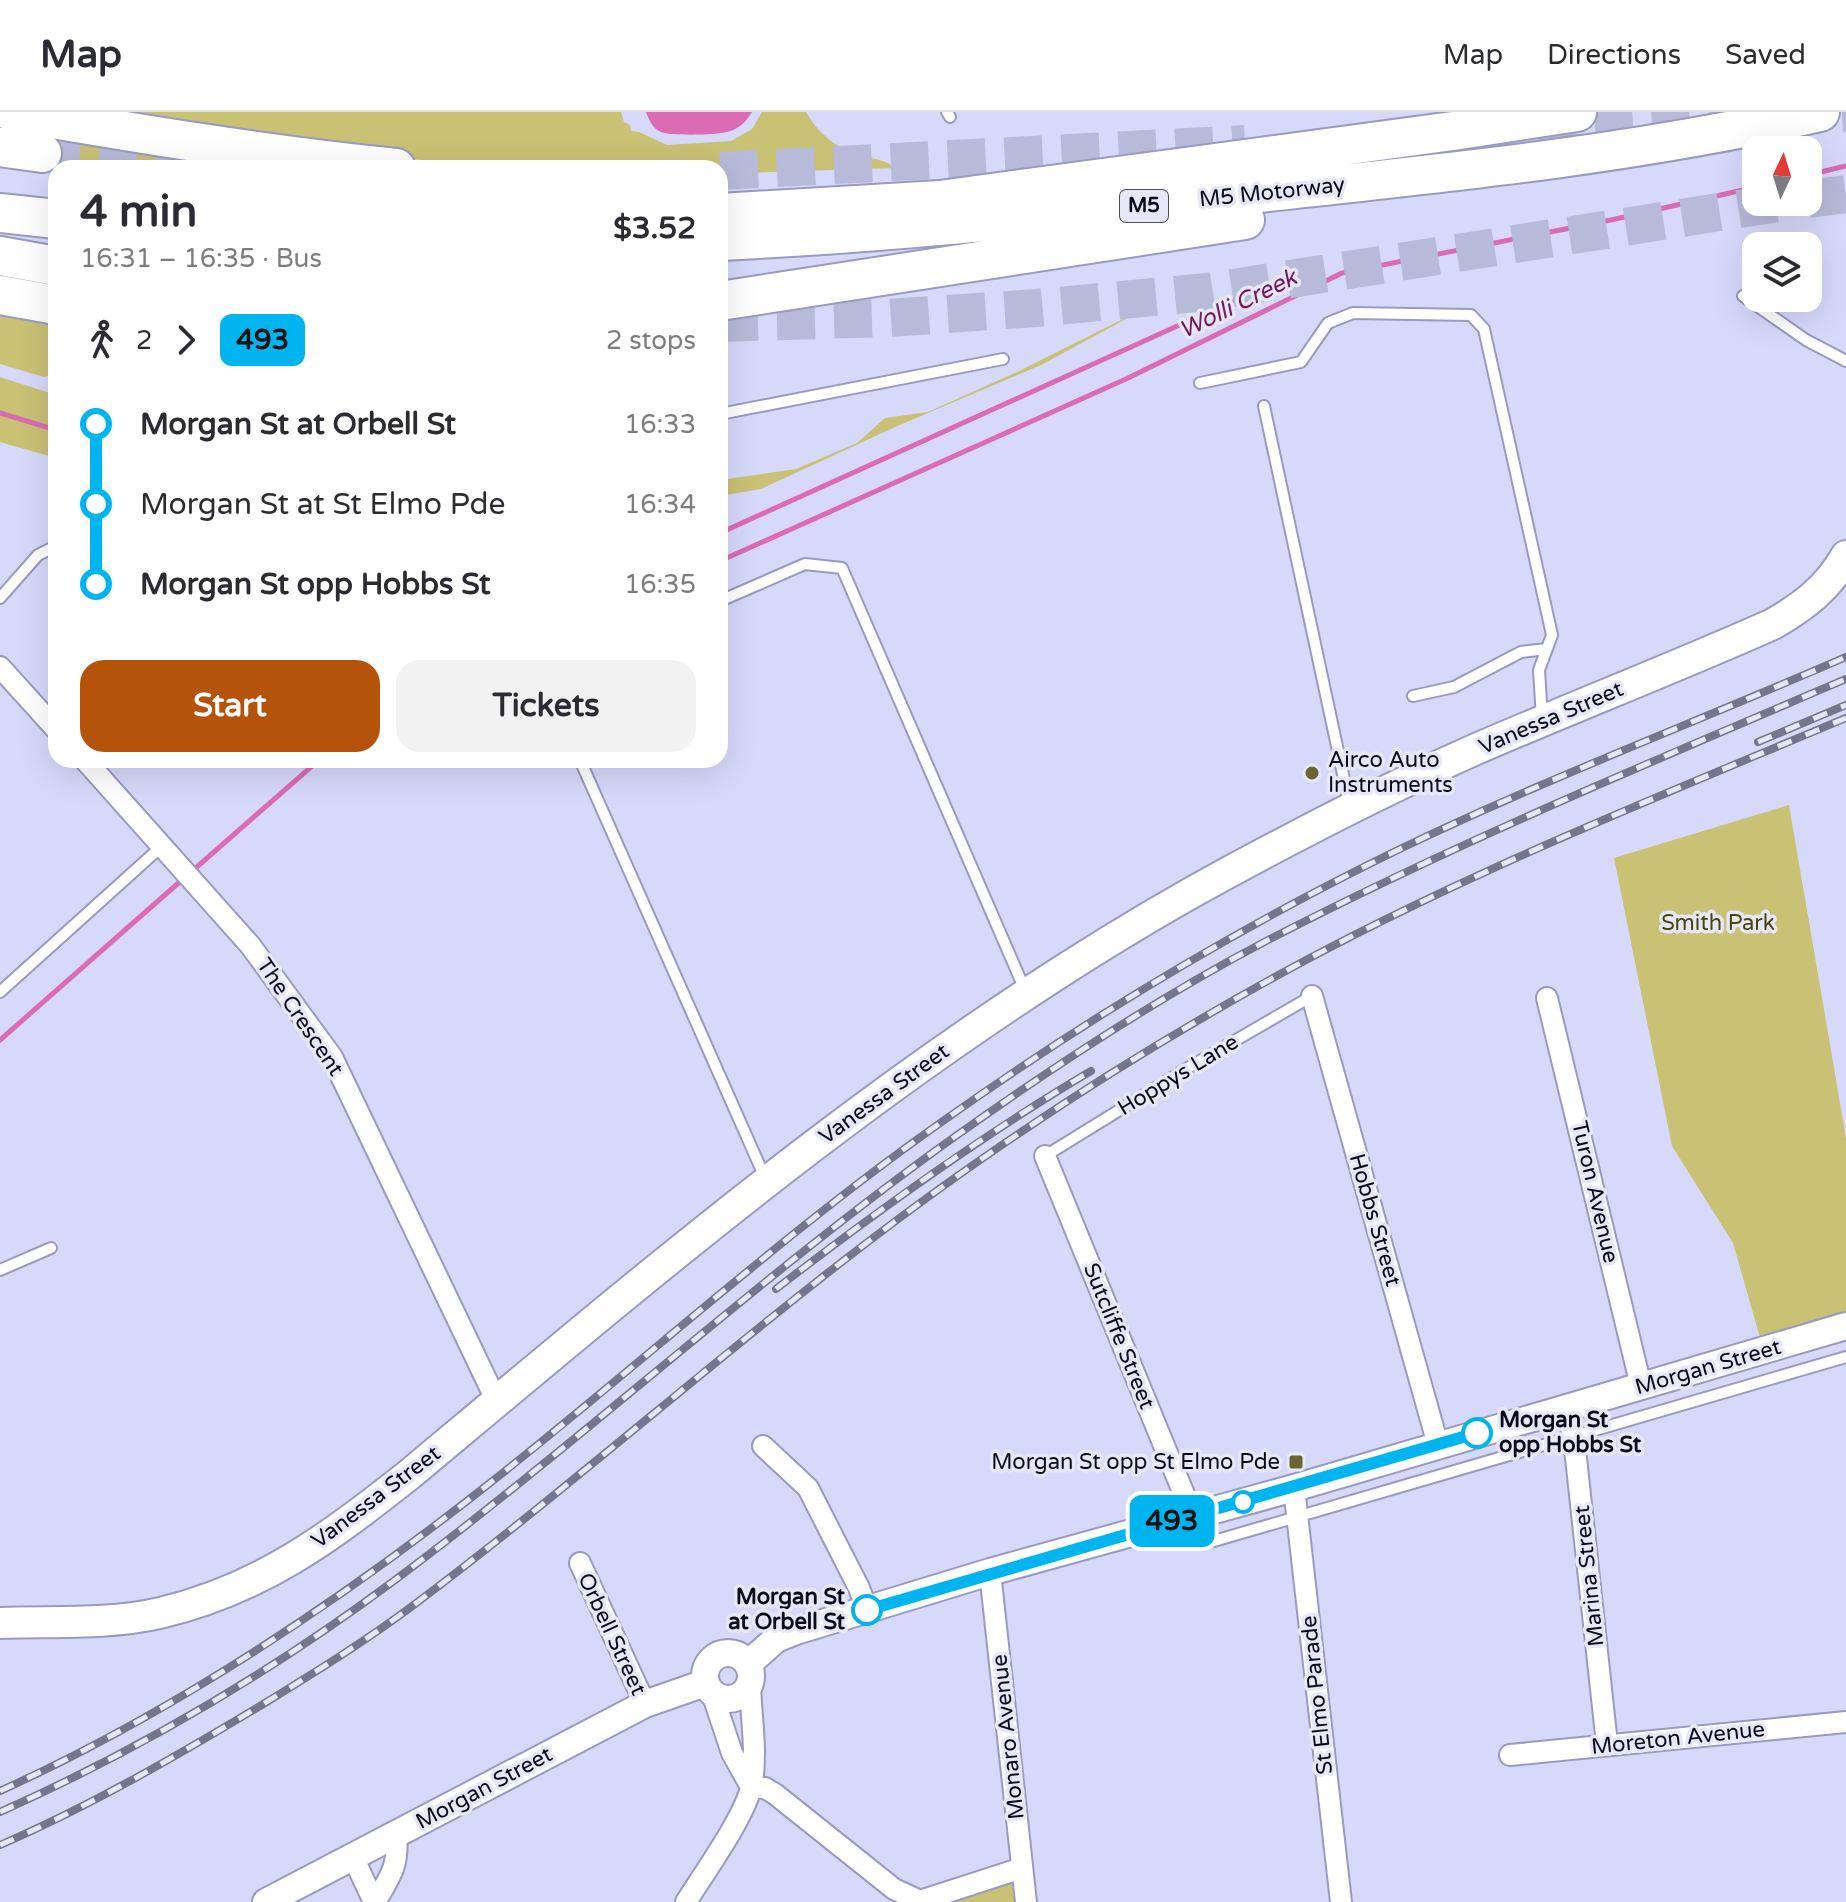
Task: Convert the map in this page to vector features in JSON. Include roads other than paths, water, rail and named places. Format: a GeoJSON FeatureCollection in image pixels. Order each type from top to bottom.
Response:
{"type":"FeatureCollection","features":[{"type":"Feature","properties":{"kind":"highway"},"geometry":{"type":"LineString","coordinates":[[12,112],[190,143],[315,160]]}},
{"type":"Feature","properties":{"kind":"highway","name":"M5 Motorway"},"geometry":{"type":"LineString","coordinates":[[728,213],[940,200],[1577,112]]}},
{"type":"Feature","properties":{"kind":"highway","name":"M5 Motorway"},"geometry":{"type":"LineString","coordinates":[[728,240],[984,221],[1566,159],[1734,131],[1820,112]]}},
{"type":"Feature","properties":{"kind":"highway"},"geometry":{"type":"LineString","coordinates":[[0,147],[42,153]]}},
{"type":"Feature","properties":{"kind":"highway"},"geometry":{"type":"LineString","coordinates":[[728,187],[946,182],[1280,153]]}},
{"type":"Feature","properties":{"kind":"highway"},"geometry":{"type":"LineString","coordinates":[[728,300],[1274,215],[1566,159]]}},
{"type":"Feature","properties":{"kind":"highway"},"geometry":{"type":"LineString","coordinates":[[0,187],[48,192]]}},
{"type":"Feature","properties":{"kind":"highway"},"geometry":{"type":"LineString","coordinates":[[0,213],[48,218]]}},
{"type":"Feature","properties":{"kind":"highway"},"geometry":{"type":"LineString","coordinates":[[0,256],[48,265]]}},
{"type":"Feature","properties":{"kind":"highway"},"geometry":{"type":"LineString","coordinates":[[0,295],[48,304]]}},
{"type":"Feature","properties":{"kind":"main road","name":"Vanessa Street"},"geometry":{"type":"LineString","coordinates":[[0,1623],[104,1621],[158,1613],[211,1598],[279,1569],[364,1511],[767,1182],[901,1080],[1027,994],[1190,894],[1350,808],[1543,721],[1773,624],[1813,599],[1831,580],[1846,556]]}},
{"type":"Feature","properties":{"kind":"street"},"geometry":{"type":"LineString","coordinates":[[0,667],[48,720]]}},
{"type":"Feature","properties":{"kind":"street","name":"The Crescent"},"geometry":{"type":"LineString","coordinates":[[92,768],[250,945],[332,1057],[497,1402]]}},
{"type":"Feature","properties":{"kind":"street","name":"Hobbs Street"},"geometry":{"type":"LineString","coordinates":[[1312,996],[1438,1445]]}},
{"type":"Feature","properties":{"kind":"street","name":"Turon Avenue"},"geometry":{"type":"LineString","coordinates":[[1547,998],[1641,1386]]}},
{"type":"Feature","properties":{"kind":"street","name":"Sutcliffe Street"},"geometry":{"type":"LineString","coordinates":[[1045,1156],[1193,1516]]}},
{"type":"Feature","properties":{"kind":"street","name":"Morgan Street"},"geometry":{"type":"LineString","coordinates":[[749,1674],[776,1639],[867,1610],[1846,1326]]}},
{"type":"Feature","properties":{"kind":"street","name":"Marina Street"},"geometry":{"type":"LineString","coordinates":[[1568,1408],[1574,1436],[1607,1744]]}},
{"type":"Feature","properties":{"kind":"street"},"geometry":{"type":"LineString","coordinates":[[763,1446],[808,1488],[867,1610]]}},
{"type":"Feature","properties":{"kind":"street","name":"St Elmo Parade"},"geometry":{"type":"LineString","coordinates":[[1294,1488],[1341,1902]]}},
{"type":"Feature","properties":{"kind":"street","name":"Orbell Street"},"geometry":{"type":"LineString","coordinates":[[580,1563],[645,1704]]}},
{"type":"Feature","properties":{"kind":"street","name":"Monaro Avenue"},"geometry":{"type":"LineString","coordinates":[[990,1572],[1026,1902]]}},
{"type":"Feature","properties":{"kind":"street"},"geometry":{"type":"LineString","coordinates":[[686,1902],[733,1827],[751,1787],[754,1751],[749,1674],[735,1654],[719,1654],[704,1671],[708,1688],[732,1753],[751,1787]]}},
{"type":"Feature","properties":{"kind":"street"},"geometry":{"type":"LineString","coordinates":[[708,1688],[726,1699],[734,1698],[741,1695],[749,1674]]}},
{"type":"Feature","properties":{"kind":"street","name":"Morgan Street"},"geometry":{"type":"LineString","coordinates":[[266,1902],[645,1704],[708,1688]]}},
{"type":"Feature","properties":{"kind":"street","name":"Moreton Avenue"},"geometry":{"type":"LineString","coordinates":[[1510,1755],[1846,1722]]}},
{"type":"Feature","properties":{"kind":"street"},"geometry":{"type":"LineString","coordinates":[[751,1787],[765,1788],[775,1794],[894,1889],[920,1901],[1022,1868]]}},
{"type":"Feature","properties":{"kind":"street"},"geometry":{"type":"LineString","coordinates":[[375,1902],[395,1866],[398,1855],[396,1834]]}},
{"type":"Feature","properties":{"kind":"street"},"geometry":{"type":"LineString","coordinates":[[353,1857],[375,1902]]}},
{"type":"Feature","properties":{"kind":"lane"},"geometry":{"type":"LineString","coordinates":[[1766,312],[1806,340],[1846,361]]}},
{"type":"Feature","properties":{"kind":"lane"},"geometry":{"type":"LineString","coordinates":[[1200,383],[1301,362],[1328,323],[1353,313],[1471,315],[1484,329],[1552,635],[1539,670],[1543,721]]}},
{"type":"Feature","properties":{"kind":"lane"},"geometry":{"type":"LineString","coordinates":[[728,412],[1003,359]]}},
{"type":"Feature","properties":{"kind":"lane"},"geometry":{"type":"LineString","coordinates":[[1264,406],[1350,808]]}},
{"type":"Feature","properties":{"kind":"lane"},"geometry":{"type":"LineString","coordinates":[[0,598],[38,555],[48,550]]}},
{"type":"Feature","properties":{"kind":"lane"},"geometry":{"type":"LineString","coordinates":[[728,598],[805,564],[842,568],[1027,994]]}},
{"type":"Feature","properties":{"kind":"lane"},"geometry":{"type":"LineString","coordinates":[[1413,696],[1454,687],[1521,652],[1546,649]]}},
{"type":"Feature","properties":{"kind":"lane"},"geometry":{"type":"LineString","coordinates":[[584,768],[767,1182]]}},
{"type":"Feature","properties":{"kind":"lane"},"geometry":{"type":"LineString","coordinates":[[0,992],[162,845]]}},
{"type":"Feature","properties":{"kind":"lane","name":"Hoppys Lane"},"geometry":{"type":"LineString","coordinates":[[1045,1156],[1312,996]]}},
{"type":"Feature","properties":{"kind":"lane"},"geometry":{"type":"LineString","coordinates":[[0,1270],[51,1248]]}},
{"type":"Feature","properties":{"kind":"lane"},"geometry":{"type":"LineString","coordinates":[[1193,1516],[1214,1541],[1846,1357]]}},
{"type":"Feature","properties":{"kind":"waterway","name":"Wolli Creek"},"geometry":{"type":"LineString","coordinates":[[1822,172],[1846,166]]}},
{"type":"Feature","properties":{"kind":"waterway","name":"Wolli Creek"},"geometry":{"type":"LineString","coordinates":[[728,557],[1126,379],[1342,273],[1611,220],[1742,190]]}},
{"type":"Feature","properties":{"kind":"waterway"},"geometry":{"type":"LineString","coordinates":[[728,529],[1248,294]]}},
{"type":"Feature","properties":{"kind":"waterway"},"geometry":{"type":"LineString","coordinates":[[0,413],[48,428]]}},
{"type":"Feature","properties":{"kind":"waterway"},"geometry":{"type":"LineString","coordinates":[[190,873],[310,768]]}},
{"type":"Feature","properties":{"kind":"waterway"},"geometry":{"type":"LineString","coordinates":[[0,1040],[183,879]]}},
{"type":"Feature","properties":{"kind":"tunnel"},"geometry":{"type":"LineString","coordinates":[[1785,116],[1846,113]]}},
{"type":"Feature","properties":{"kind":"tunnel"},"geometry":{"type":"LineString","coordinates":[[1538,129],[1720,119]]}},
{"type":"Feature","properties":{"kind":"tunnel"},"geometry":{"type":"LineString","coordinates":[[728,171],[1245,144]]}},
{"type":"Feature","properties":{"kind":"tunnel"},"geometry":{"type":"LineString","coordinates":[[42,153],[120,160]]}},
{"type":"Feature","properties":{"kind":"tunnel"},"geometry":{"type":"LineString","coordinates":[[1822,197],[1846,194]]}},
{"type":"Feature","properties":{"kind":"tunnel"},"geometry":{"type":"LineString","coordinates":[[728,323],[888,318],[1207,292],[1742,209]]}},
{"type":"Feature","properties":{"kind":"railway"},"geometry":{"type":"LineString","coordinates":[[0,1791],[130,1726],[193,1690],[315,1612],[490,1483],[770,1253],[884,1164],[998,1083],[1110,1010],[1284,908],[1404,847],[1568,773],[1846,657]]}},
{"type":"Feature","properties":{"kind":"railway"},"geometry":{"type":"LineString","coordinates":[[0,1812],[103,1762],[204,1707],[349,1614],[466,1526],[881,1191],[1029,1085],[1147,1009],[1268,940],[1410,870],[1554,804],[1846,679]]}},
{"type":"Feature","properties":{"kind":"railway"},"geometry":{"type":"LineString","coordinates":[[1758,742],[1846,705]]}},
{"type":"Feature","properties":{"kind":"railway"},"geometry":{"type":"LineString","coordinates":[[0,1845],[67,1814],[164,1762],[260,1706],[377,1631],[485,1550],[901,1217],[1013,1137],[1137,1057],[1373,925],[1574,832],[1846,718]]}},
{"type":"Feature","properties":{"kind":"railway"},"geometry":{"type":"LineString","coordinates":[[776,1289],[930,1175],[1091,1071]]}},
{"type":"Feature","properties":{"kind":"place","name":"Airco Auto Instruments"},"geometry":{"type":"Point","coordinates":[1312,773]}},
{"type":"Feature","properties":{"kind":"place","name":"Morgan St opp Hobbs St"},"geometry":{"type":"Point","coordinates":[1477,1433]}},
{"type":"Feature","properties":{"kind":"place","name":"Morgan St opp St Elmo Pde"},"geometry":{"type":"Point","coordinates":[1296,1462]}},
{"type":"Feature","properties":{"kind":"place","name":"Morgan St at Orbell St"},"geometry":{"type":"Point","coordinates":[867,1610]}},
{"type":"Feature","properties":{"kind":"park label","name":"Smith Park"},"geometry":{"type":"Point","coordinates":[1718,923]}}]}
